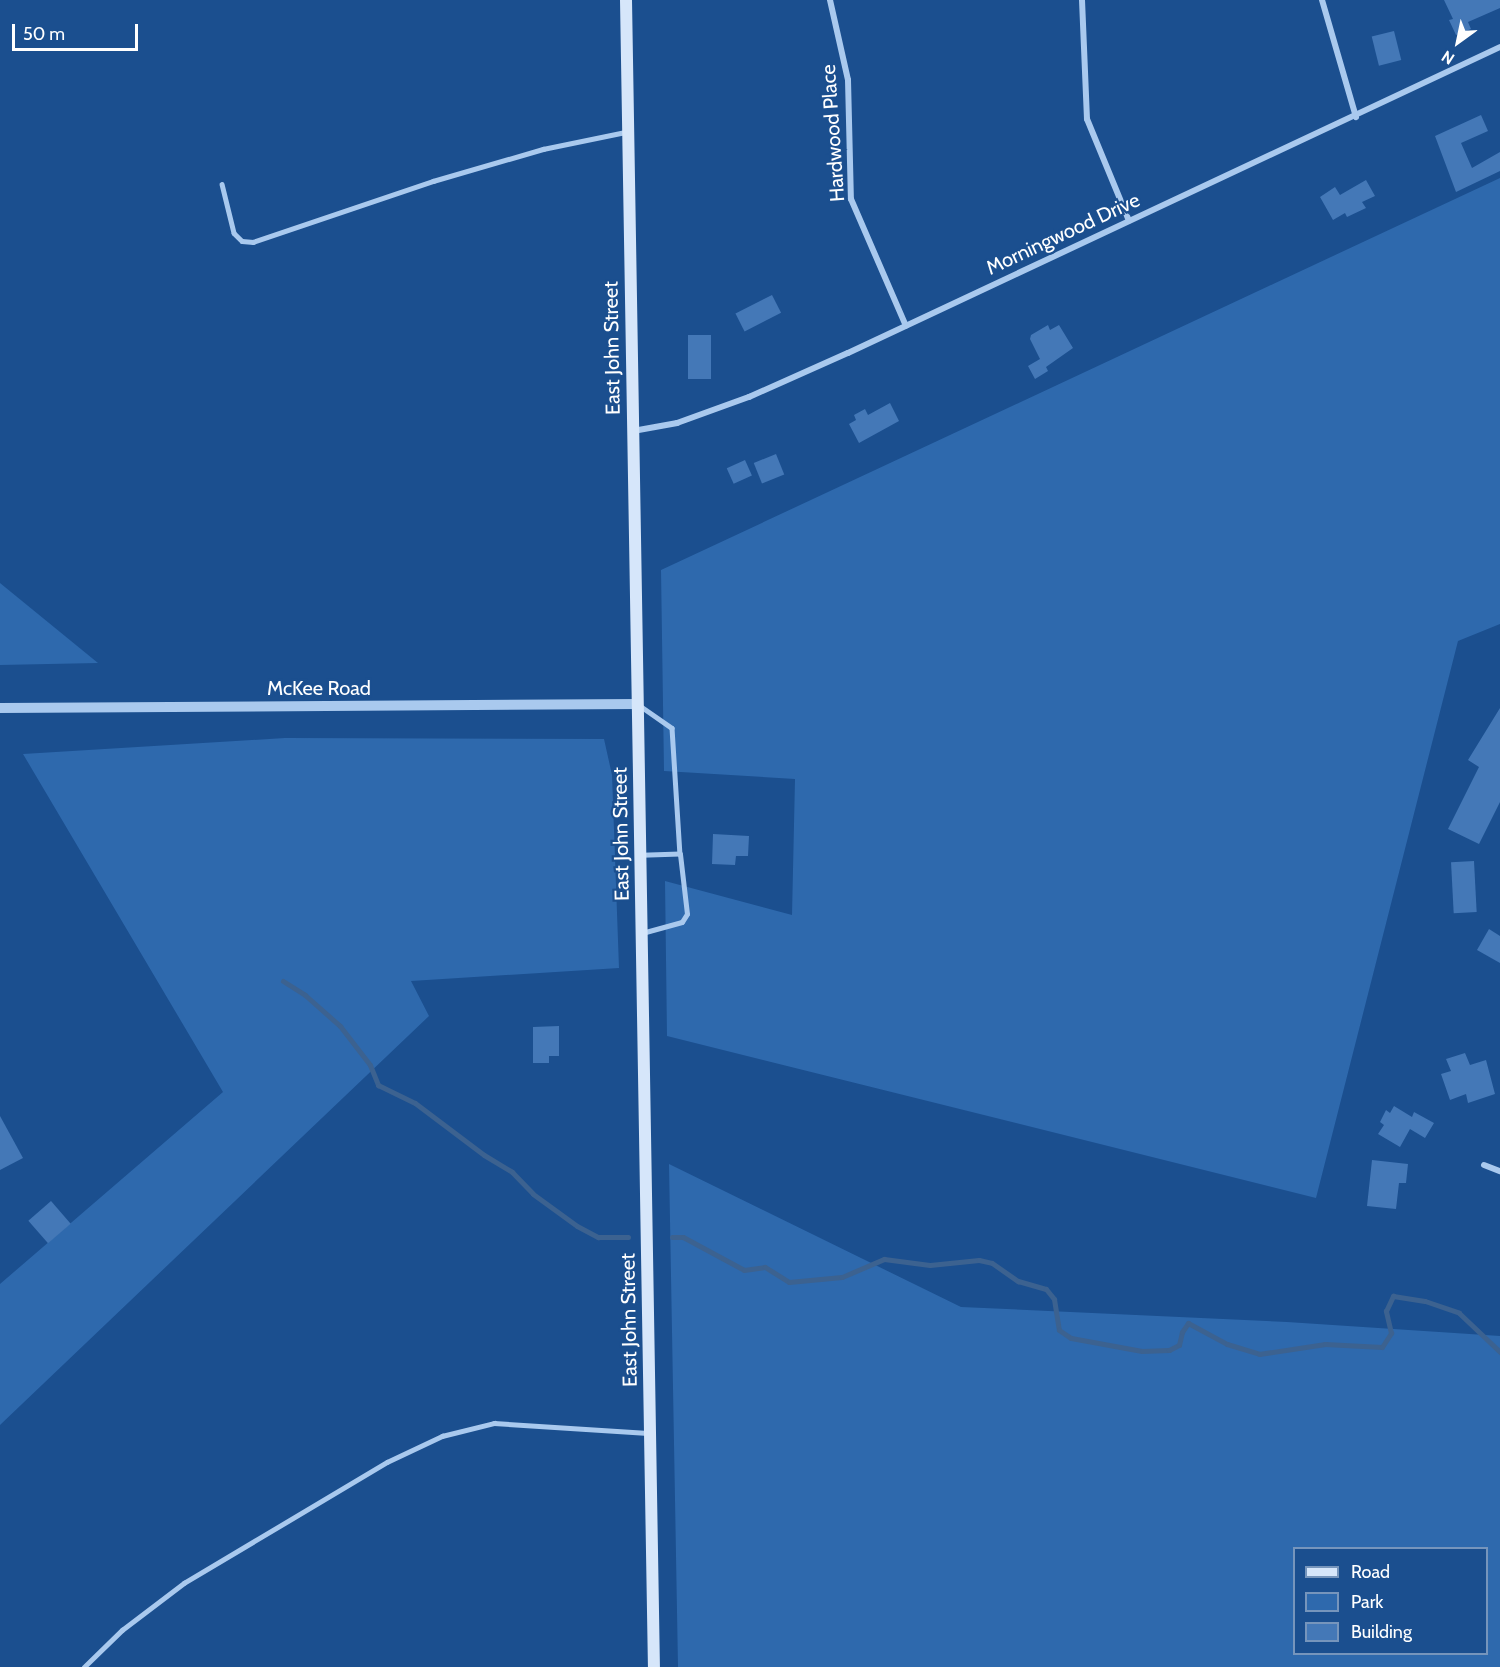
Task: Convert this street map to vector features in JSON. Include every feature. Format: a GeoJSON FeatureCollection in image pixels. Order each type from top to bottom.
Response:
{"type":"FeatureCollection","features":[{"type":"Feature","properties":{"kind":"main road","name":"East John Street"},"geometry":{"type":"LineString","coordinates":[[626,0],[654,1667]]}},
{"type":"Feature","properties":{"kind":"street","name":"Hardwood Place"},"geometry":{"type":"LineString","coordinates":[[830,0],[848,80],[851,199],[906,326]]}},
{"type":"Feature","properties":{"kind":"street"},"geometry":{"type":"LineString","coordinates":[[1082,0],[1087,119],[1129,221]]}},
{"type":"Feature","properties":{"kind":"street"},"geometry":{"type":"LineString","coordinates":[[1322,0],[1356,117]]}},
{"type":"Feature","properties":{"kind":"street","name":"Morningwood Drive"},"geometry":{"type":"LineString","coordinates":[[633,431],[677,423],[749,397],[1356,117],[1500,47]]}},
{"type":"Feature","properties":{"kind":"street","name":"McKee Road"},"geometry":{"type":"LineString","coordinates":[[0,708],[638,704]]}},
{"type":"Feature","properties":{"kind":"street"},"geometry":{"type":"LineString","coordinates":[[1484,1164],[1500,1172]]}},
{"type":"Feature","properties":{"kind":"lane"},"geometry":{"type":"LineString","coordinates":[[222,184],[234,233],[242,241],[253,242],[433,181],[543,149],[628,131]]}},
{"type":"Feature","properties":{"kind":"lane"},"geometry":{"type":"LineString","coordinates":[[638,704],[672,728],[680,854],[687,914],[681,922],[642,933]]}},
{"type":"Feature","properties":{"kind":"lane"},"geometry":{"type":"LineString","coordinates":[[642,855],[680,854]]}},
{"type":"Feature","properties":{"kind":"lane"},"geometry":{"type":"LineString","coordinates":[[84,1667],[122,1630],[184,1583],[387,1462],[442,1436],[494,1423],[650,1434]]}},
{"type":"Feature","properties":{"kind":"green space"},"geometry":{"type":"Polygon","coordinates":[[[1500,178],[1500,624],[1458,641],[1316,1198],[667,1036],[665,881],[792,915],[795,779],[664,771],[661,570],[1500,178]]]}},
{"type":"Feature","properties":{"kind":"green space"},"geometry":{"type":"Polygon","coordinates":[[[0,583],[98,663],[0,665],[0,583]]]}},
{"type":"Feature","properties":{"kind":"green space"},"geometry":{"type":"Polygon","coordinates":[[[285,738],[604,739],[612,775],[619,968],[411,981],[429,1016],[0,1425],[0,1284],[223,1092],[23,754],[285,738]]]}},
{"type":"Feature","properties":{"kind":"green space"},"geometry":{"type":"Polygon","coordinates":[[[669,1164],[961,1307],[1287,1322],[1500,1336],[1500,1667],[678,1667],[669,1164]]]}},
{"type":"Feature","properties":{"kind":"building"},"geometry":{"type":"Polygon","coordinates":[[[1444,0],[1500,0],[1500,8],[1468,22],[1471,29],[1456,35],[1449,20],[1453,19],[1444,0]]]}},
{"type":"Feature","properties":{"kind":"building"},"geometry":{"type":"Polygon","coordinates":[[[1394,31],[1401,60],[1379,66],[1372,37],[1394,31]]]}},
{"type":"Feature","properties":{"kind":"building"},"geometry":{"type":"Polygon","coordinates":[[[1481,115],[1488,131],[1461,143],[1472,168],[1500,152],[1500,171],[1456,192],[1435,136],[1481,115]]]}},
{"type":"Feature","properties":{"kind":"building"},"geometry":{"type":"Polygon","coordinates":[[[1366,180],[1375,196],[1362,202],[1366,208],[1347,217],[1345,213],[1333,220],[1320,197],[1335,187],[1340,195],[1366,180]]]}},
{"type":"Feature","properties":{"kind":"building"},"geometry":{"type":"Polygon","coordinates":[[[772,295],[781,313],[745,331],[735,314],[772,295]]]}},
{"type":"Feature","properties":{"kind":"building"},"geometry":{"type":"Polygon","coordinates":[[[1048,325],[1050,330],[1059,325],[1073,348],[1046,367],[1048,371],[1035,379],[1028,366],[1040,359],[1030,339],[1031,335],[1048,325]]]}},
{"type":"Feature","properties":{"kind":"building"},"geometry":{"type":"Polygon","coordinates":[[[688,335],[711,335],[711,379],[688,379],[688,335]]]}},
{"type":"Feature","properties":{"kind":"building"},"geometry":{"type":"Polygon","coordinates":[[[890,403],[899,421],[859,443],[849,424],[856,420],[854,415],[865,409],[868,415],[890,403]]]}},
{"type":"Feature","properties":{"kind":"building"},"geometry":{"type":"Polygon","coordinates":[[[776,454],[784,474],[762,483],[754,463],[776,454]]]}},
{"type":"Feature","properties":{"kind":"building"},"geometry":{"type":"Polygon","coordinates":[[[745,460],[752,476],[734,484],[727,468],[745,460]]]}},
{"type":"Feature","properties":{"kind":"building"},"geometry":{"type":"Polygon","coordinates":[[[1500,708],[1500,802],[1479,844],[1448,829],[1479,767],[1468,760],[1500,708]]]}},
{"type":"Feature","properties":{"kind":"building"},"geometry":{"type":"Polygon","coordinates":[[[713,834],[749,836],[748,856],[736,856],[735,865],[712,864],[713,834]]]}},
{"type":"Feature","properties":{"kind":"building"},"geometry":{"type":"Polygon","coordinates":[[[1474,861],[1477,912],[1454,913],[1451,862],[1474,861]]]}},
{"type":"Feature","properties":{"kind":"building"},"geometry":{"type":"Polygon","coordinates":[[[1489,929],[1500,936],[1500,963],[1477,950],[1489,929]]]}},
{"type":"Feature","properties":{"kind":"building"},"geometry":{"type":"Polygon","coordinates":[[[559,1026],[559,1056],[549,1056],[549,1063],[533,1063],[533,1027],[559,1026]]]}},
{"type":"Feature","properties":{"kind":"building"},"geometry":{"type":"Polygon","coordinates":[[[1465,1053],[1470,1065],[1486,1060],[1495,1094],[1468,1103],[1466,1094],[1450,1100],[1441,1074],[1451,1071],[1446,1059],[1465,1053]]]}},
{"type":"Feature","properties":{"kind":"building"},"geometry":{"type":"Polygon","coordinates":[[[1394,1106],[1412,1117],[1414,1112],[1434,1123],[1425,1138],[1410,1129],[1400,1147],[1378,1134],[1384,1125],[1380,1122],[1386,1110],[1390,1113],[1394,1106]]]}},
{"type":"Feature","properties":{"kind":"building"},"geometry":{"type":"Polygon","coordinates":[[[0,1116],[23,1158],[0,1170],[0,1116]]]}},
{"type":"Feature","properties":{"kind":"building"},"geometry":{"type":"Polygon","coordinates":[[[1372,1160],[1408,1164],[1406,1183],[1399,1183],[1396,1209],[1367,1206],[1372,1160]]]}},
{"type":"Feature","properties":{"kind":"building"},"geometry":{"type":"Polygon","coordinates":[[[51,1201],[71,1224],[48,1243],[28,1221],[51,1201]]]}},
{"type":"Feature","properties":{"kind":"waterway"},"geometry":{"type":"LineString","coordinates":[[283,981],[305,995],[340,1026],[370,1065],[378,1085],[415,1103],[484,1155],[512,1172],[533,1194],[577,1226],[598,1237],[628,1237]]}},
{"type":"Feature","properties":{"kind":"waterway"},"geometry":{"type":"LineString","coordinates":[[672,1237],[683,1237],[744,1270],[765,1267],[789,1282],[842,1277],[884,1259],[930,1265],[979,1260],[992,1263],[1018,1281],[1046,1289],[1054,1299],[1059,1330],[1071,1338],[1142,1351],[1169,1350],[1179,1345],[1182,1332],[1188,1323],[1227,1344],[1259,1354],[1325,1344],[1382,1347],[1391,1333],[1386,1311],[1393,1296],[1425,1301],[1459,1313],[1500,1352]]}}]}
